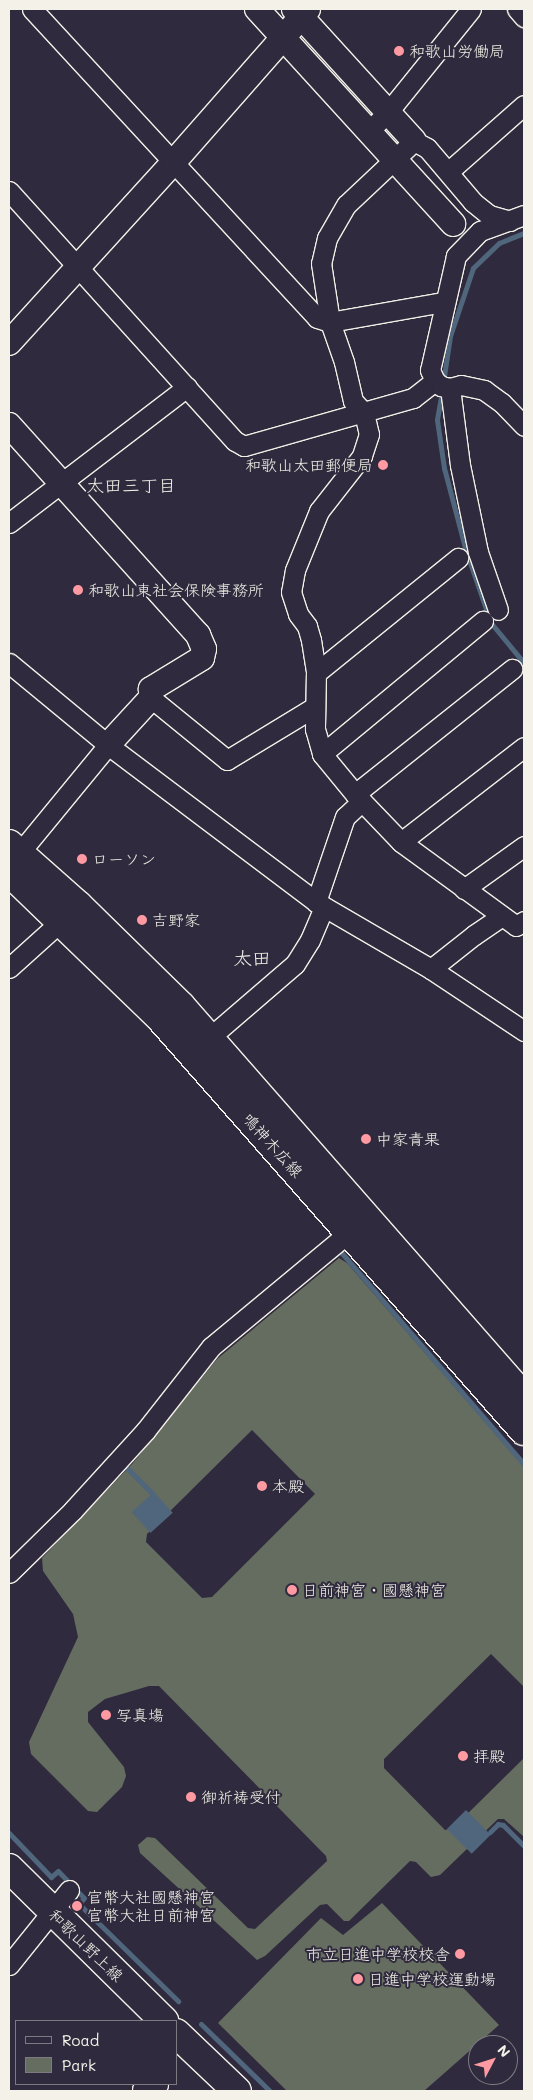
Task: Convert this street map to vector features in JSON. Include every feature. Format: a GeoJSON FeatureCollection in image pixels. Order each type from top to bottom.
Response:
{"type":"FeatureCollection","features":[{"type":"Feature","properties":{"kind":"main road","name":"鳴神木広線"},"geometry":{"type":"LineString","coordinates":[[11,858],[70,913],[181,1006],[209,1038],[524,1431]]}},
{"type":"Feature","properties":{"kind":"main road","name":"鳴神木広線"},"geometry":{"type":"LineString","coordinates":[[70,913],[161,1019],[524,1397]]}},
{"type":"Feature","properties":{"kind":"main road","name":"和歌山野上線"},"geometry":{"type":"LineString","coordinates":[[9,1868],[52,1913],[163,2020]]}},
{"type":"Feature","properties":{"kind":"main road"},"geometry":{"type":"LineString","coordinates":[[180,2046],[237,2091]]}},
{"type":"Feature","properties":{"kind":"street"},"geometry":{"type":"LineString","coordinates":[[32,9],[172,164],[317,318],[330,322],[444,302]]}},
{"type":"Feature","properties":{"kind":"street"},"geometry":{"type":"LineString","coordinates":[[257,9],[453,224],[480,232]]}},
{"type":"Feature","properties":{"kind":"street"},"geometry":{"type":"LineString","coordinates":[[368,132],[388,112],[471,9]]}},
{"type":"Feature","properties":{"kind":"street"},"geometry":{"type":"LineString","coordinates":[[517,9],[524,16]]}},
{"type":"Feature","properties":{"kind":"street"},"geometry":{"type":"LineString","coordinates":[[9,343],[172,164],[283,37],[301,11],[414,141],[427,148],[473,202],[488,214],[517,218]]}},
{"type":"Feature","properties":{"kind":"street"},"geometry":{"type":"LineString","coordinates":[[448,172],[524,106]]}},
{"type":"Feature","properties":{"kind":"street"},"geometry":{"type":"LineString","coordinates":[[414,141],[346,205],[327,238],[321,264],[330,322],[344,362],[353,401],[364,413],[369,434],[362,456],[319,511],[295,570],[291,592],[298,614],[307,626],[316,673],[315,729],[322,754],[358,797],[401,842],[464,889],[517,923]]}},
{"type":"Feature","properties":{"kind":"street"},"geometry":{"type":"LineString","coordinates":[[9,191],[235,441],[244,446],[414,398],[442,384],[461,385],[484,390],[502,403],[524,426]]}},
{"type":"Feature","properties":{"kind":"street"},"geometry":{"type":"LineString","coordinates":[[473,202],[480,232]]}},
{"type":"Feature","properties":{"kind":"street"},"geometry":{"type":"LineString","coordinates":[[456,256],[480,232],[517,218]]}},
{"type":"Feature","properties":{"kind":"street"},"geometry":{"type":"LineString","coordinates":[[322,754],[491,615],[442,384],[430,370],[456,256],[453,224]]}},
{"type":"Feature","properties":{"kind":"street"},"geometry":{"type":"LineString","coordinates":[[9,523],[187,387]]}},
{"type":"Feature","properties":{"kind":"street"},"geometry":{"type":"LineString","coordinates":[[9,425],[198,635],[204,649],[202,658],[151,689],[151,698],[11,858]]}},
{"type":"Feature","properties":{"kind":"street"},"geometry":{"type":"LineString","coordinates":[[316,673],[458,558]]}},
{"type":"Feature","properties":{"kind":"street"},"geometry":{"type":"LineString","coordinates":[[9,663],[108,745],[320,904],[431,969],[524,1031]]}},
{"type":"Feature","properties":{"kind":"street"},"geometry":{"type":"LineString","coordinates":[[209,1038],[295,964],[310,940],[345,817],[358,797],[512,669]]}},
{"type":"Feature","properties":{"kind":"street"},"geometry":{"type":"LineString","coordinates":[[151,698],[227,760],[314,707]]}},
{"type":"Feature","properties":{"kind":"street"},"geometry":{"type":"LineString","coordinates":[[401,842],[524,747]]}},
{"type":"Feature","properties":{"kind":"street"},"geometry":{"type":"LineString","coordinates":[[464,889],[524,846]]}},
{"type":"Feature","properties":{"kind":"street"},"geometry":{"type":"LineString","coordinates":[[9,968],[70,913]]}},
{"type":"Feature","properties":{"kind":"street"},"geometry":{"type":"LineString","coordinates":[[431,969],[474,935],[517,923]]}},
{"type":"Feature","properties":{"kind":"street"},"geometry":{"type":"LineString","coordinates":[[9,1572],[73,1510],[146,1430],[211,1348],[358,1225]]}},
{"type":"Feature","properties":{"kind":"street"},"geometry":{"type":"LineString","coordinates":[[9,1965],[69,1890]]}},
{"type":"Feature","properties":{"kind":"green space","name":"日前神宮・國懸神宮"},"geometry":{"type":"Polygon","coordinates":[[[339,1258],[347,1263],[524,1467],[524,1687],[491,1654],[384,1759],[384,1768],[445,1830],[453,1828],[524,1758],[524,1837],[504,1819],[498,1819],[440,1875],[431,1877],[416,1862],[410,1861],[349,1921],[344,1921],[327,1904],[320,1905],[265,1956],[257,1960],[140,1853],[138,1845],[147,1837],[155,1838],[248,1928],[255,1929],[327,1861],[326,1856],[159,1686],[149,1686],[105,1699],[88,1712],[88,1722],[124,1767],[126,1776],[122,1787],[97,1812],[88,1811],[31,1754],[29,1742],[78,1637],[73,1614],[43,1571],[42,1558],[132,1464],[217,1359],[339,1258]],[[252,1430],[147,1534],[146,1542],[202,1598],[212,1597],[315,1494],[252,1430]]]}},
{"type":"Feature","properties":{"kind":"green space","name":"日進中学校運動場"},"geometry":{"type":"Polygon","coordinates":[[[382,1903],[499,2025],[488,2035],[468,2035],[468,2052],[424,2091],[287,2091],[218,2023],[321,1918],[343,1935],[382,1903]]]}},
{"type":"Feature","properties":{"kind":"water"},"geometry":{"type":"Polygon","coordinates":[[[154,1492],[173,1513],[150,1533],[132,1512],[154,1492]]]}},
{"type":"Feature","properties":{"kind":"water"},"geometry":{"type":"Polygon","coordinates":[[[466,1810],[491,1835],[472,1854],[447,1829],[466,1810]]]}},
{"type":"Feature","properties":{"kind":"waterway"},"geometry":{"type":"LineString","coordinates":[[443,383],[450,336],[473,268],[499,243],[524,233]]}},
{"type":"Feature","properties":{"kind":"waterway"},"geometry":{"type":"LineString","coordinates":[[442,391],[437,420],[444,468],[466,551],[491,623],[524,663]]}},
{"type":"Feature","properties":{"kind":"waterway"},"geometry":{"type":"LineString","coordinates":[[335,1255],[340,1251],[524,1464]]}},
{"type":"Feature","properties":{"kind":"waterway"},"geometry":{"type":"LineString","coordinates":[[121,1470],[125,1466],[151,1492]]}},
{"type":"Feature","properties":{"kind":"waterway"},"geometry":{"type":"LineString","coordinates":[[490,1832],[498,1824],[503,1825],[524,1846]]}},
{"type":"Feature","properties":{"kind":"waterway"},"geometry":{"type":"LineString","coordinates":[[9,1833],[51,1877],[58,1871],[84,1898],[79,1904],[178,2001]]}},
{"type":"Feature","properties":{"kind":"waterway"},"geometry":{"type":"LineString","coordinates":[[201,2024],[270,2091]]}},
{"type":"Feature","properties":{"kind":"place","name":"和歌山労働局"},"geometry":{"type":"Point","coordinates":[399,51]}},
{"type":"Feature","properties":{"kind":"place","name":"和歌山太田郵便局"},"geometry":{"type":"Point","coordinates":[383,465]}},
{"type":"Feature","properties":{"kind":"place","name":"和歌山東社会保険事務所"},"geometry":{"type":"Point","coordinates":[78,590]}},
{"type":"Feature","properties":{"kind":"place","name":"ローソン"},"geometry":{"type":"Point","coordinates":[82,859]}},
{"type":"Feature","properties":{"kind":"place","name":"吉野家"},"geometry":{"type":"Point","coordinates":[142,920]}},
{"type":"Feature","properties":{"kind":"place","name":"中家青果"},"geometry":{"type":"Point","coordinates":[366,1139]}},
{"type":"Feature","properties":{"kind":"place","name":"本殿"},"geometry":{"type":"Point","coordinates":[262,1486]}},
{"type":"Feature","properties":{"kind":"place","name":"日前神宮・國懸神宮"},"geometry":{"type":"Point","coordinates":[292,1590]}},
{"type":"Feature","properties":{"kind":"place","name":"写真塲"},"geometry":{"type":"Point","coordinates":[106,1715]}},
{"type":"Feature","properties":{"kind":"place","name":"拝殿"},"geometry":{"type":"Point","coordinates":[463,1756]}},
{"type":"Feature","properties":{"kind":"place","name":"御祈祷受付"},"geometry":{"type":"Point","coordinates":[191,1797]}},
{"type":"Feature","properties":{"kind":"place","name":"官幣大社國懸神宮 官幣大社日前神宮"},"geometry":{"type":"Point","coordinates":[77,1906]}},
{"type":"Feature","properties":{"kind":"place","name":"市立日進中学校校舎"},"geometry":{"type":"Point","coordinates":[460,1954]}},
{"type":"Feature","properties":{"kind":"place","name":"日進中学校運動場"},"geometry":{"type":"Point","coordinates":[358,1979]}},
{"type":"Feature","properties":{"kind":"district","name":"太田三丁目"},"geometry":{"type":"Point","coordinates":[131,485]}},
{"type":"Feature","properties":{"kind":"district","name":"太田"},"geometry":{"type":"Point","coordinates":[252,958]}}]}
